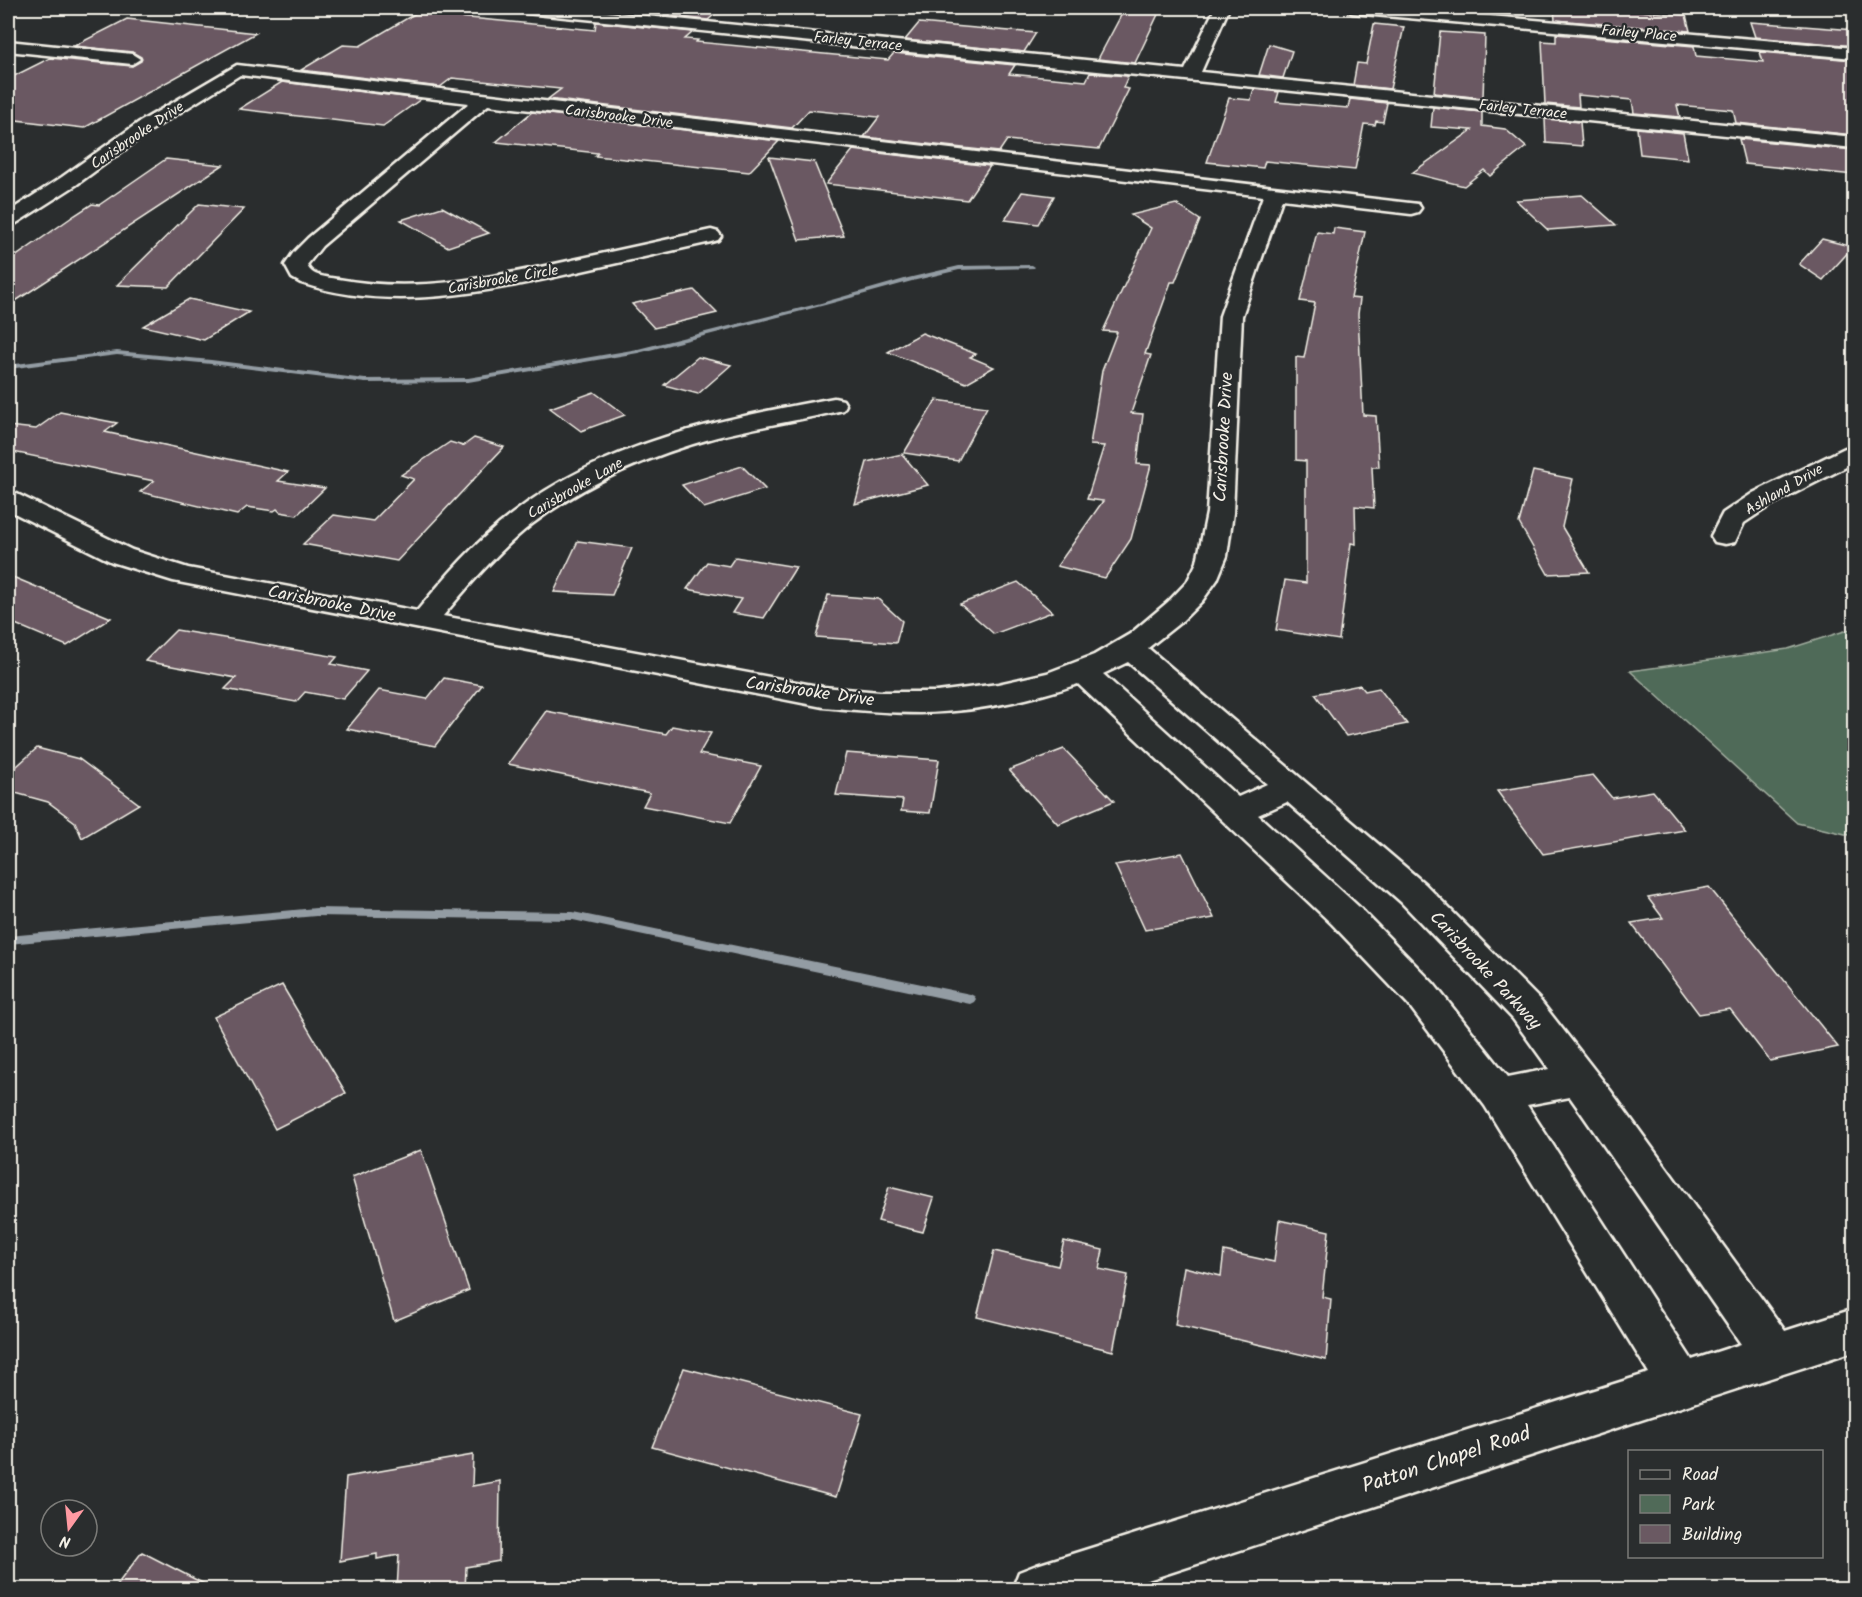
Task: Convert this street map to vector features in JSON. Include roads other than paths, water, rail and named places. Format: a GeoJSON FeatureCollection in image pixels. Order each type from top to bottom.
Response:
{"type":"FeatureCollection","features":[{"type":"Feature","properties":{"kind":"street","name":"Farley Terrace"},"geometry":{"type":"LineString","coordinates":[[526,8],[1854,142]]}},
{"type":"Feature","properties":{"kind":"street"},"geometry":{"type":"LineString","coordinates":[[1191,75],[1222,8]]}},
{"type":"Feature","properties":{"kind":"street","name":"Farley Place"},"geometry":{"type":"LineString","coordinates":[[1352,8],[1854,53]]}},
{"type":"Feature","properties":{"kind":"street"},"geometry":{"type":"LineString","coordinates":[[12,49],[132,60]]}},
{"type":"Feature","properties":{"kind":"street","name":"Carisbrooke Drive"},"geometry":{"type":"LineString","coordinates":[[8,220],[69,182],[144,127],[237,70],[1411,208]]}},
{"type":"Feature","properties":{"kind":"street","name":"Carisbrooke Circle"},"geometry":{"type":"LineString","coordinates":[[483,100],[315,242],[301,256],[296,265],[300,273],[310,279],[364,289],[397,291],[461,288],[504,282],[711,236]]}},
{"type":"Feature","properties":{"kind":"street","name":"Carisbrooke Drive"},"geometry":{"type":"LineString","coordinates":[[8,500],[148,566],[183,575],[823,697],[880,702],[935,702],[1038,684],[1083,672],[1129,647],[1183,605],[1199,585],[1211,563],[1217,540],[1220,513],[1231,316],[1274,192]]}},
{"type":"Feature","properties":{"kind":"street","name":"Carisbrooke Lane"},"geometry":{"type":"LineString","coordinates":[[424,621],[451,589],[522,519],[598,471],[686,436],[728,425],[834,405]]}},
{"type":"Feature","properties":{"kind":"street","name":"Ashland Drive"},"geometry":{"type":"LineString","coordinates":[[1725,536],[1732,519],[1762,499],[1854,453]]}},
{"type":"Feature","properties":{"kind":"street","name":"Carisbrooke Parkway"},"geometry":{"type":"LineString","coordinates":[[1129,647],[1413,893],[1526,1009],[1578,1078],[1775,1355]]}},
{"type":"Feature","properties":{"kind":"street"},"geometry":{"type":"LineString","coordinates":[[1083,672],[1345,915],[1421,994],[1499,1095],[1681,1384]]}},
{"type":"Feature","properties":{"kind":"street"},"geometry":{"type":"LineString","coordinates":[[1234,812],[1290,787]]}},
{"type":"Feature","properties":{"kind":"street"},"geometry":{"type":"LineString","coordinates":[[1499,1095],[1578,1078]]}},
{"type":"Feature","properties":{"kind":"street","name":"Patton Chapel Road"},"geometry":{"type":"LineString","coordinates":[[1037,1590],[1854,1330]]}},
{"type":"Feature","properties":{"kind":"waterway"},"geometry":{"type":"LineString","coordinates":[[8,367],[117,353],[365,381],[468,380],[638,351],[959,268],[1032,267]]}},
{"type":"Feature","properties":{"kind":"waterway"},"geometry":{"type":"LineString","coordinates":[[8,940],[316,912],[573,916],[970,999]]}}]}
